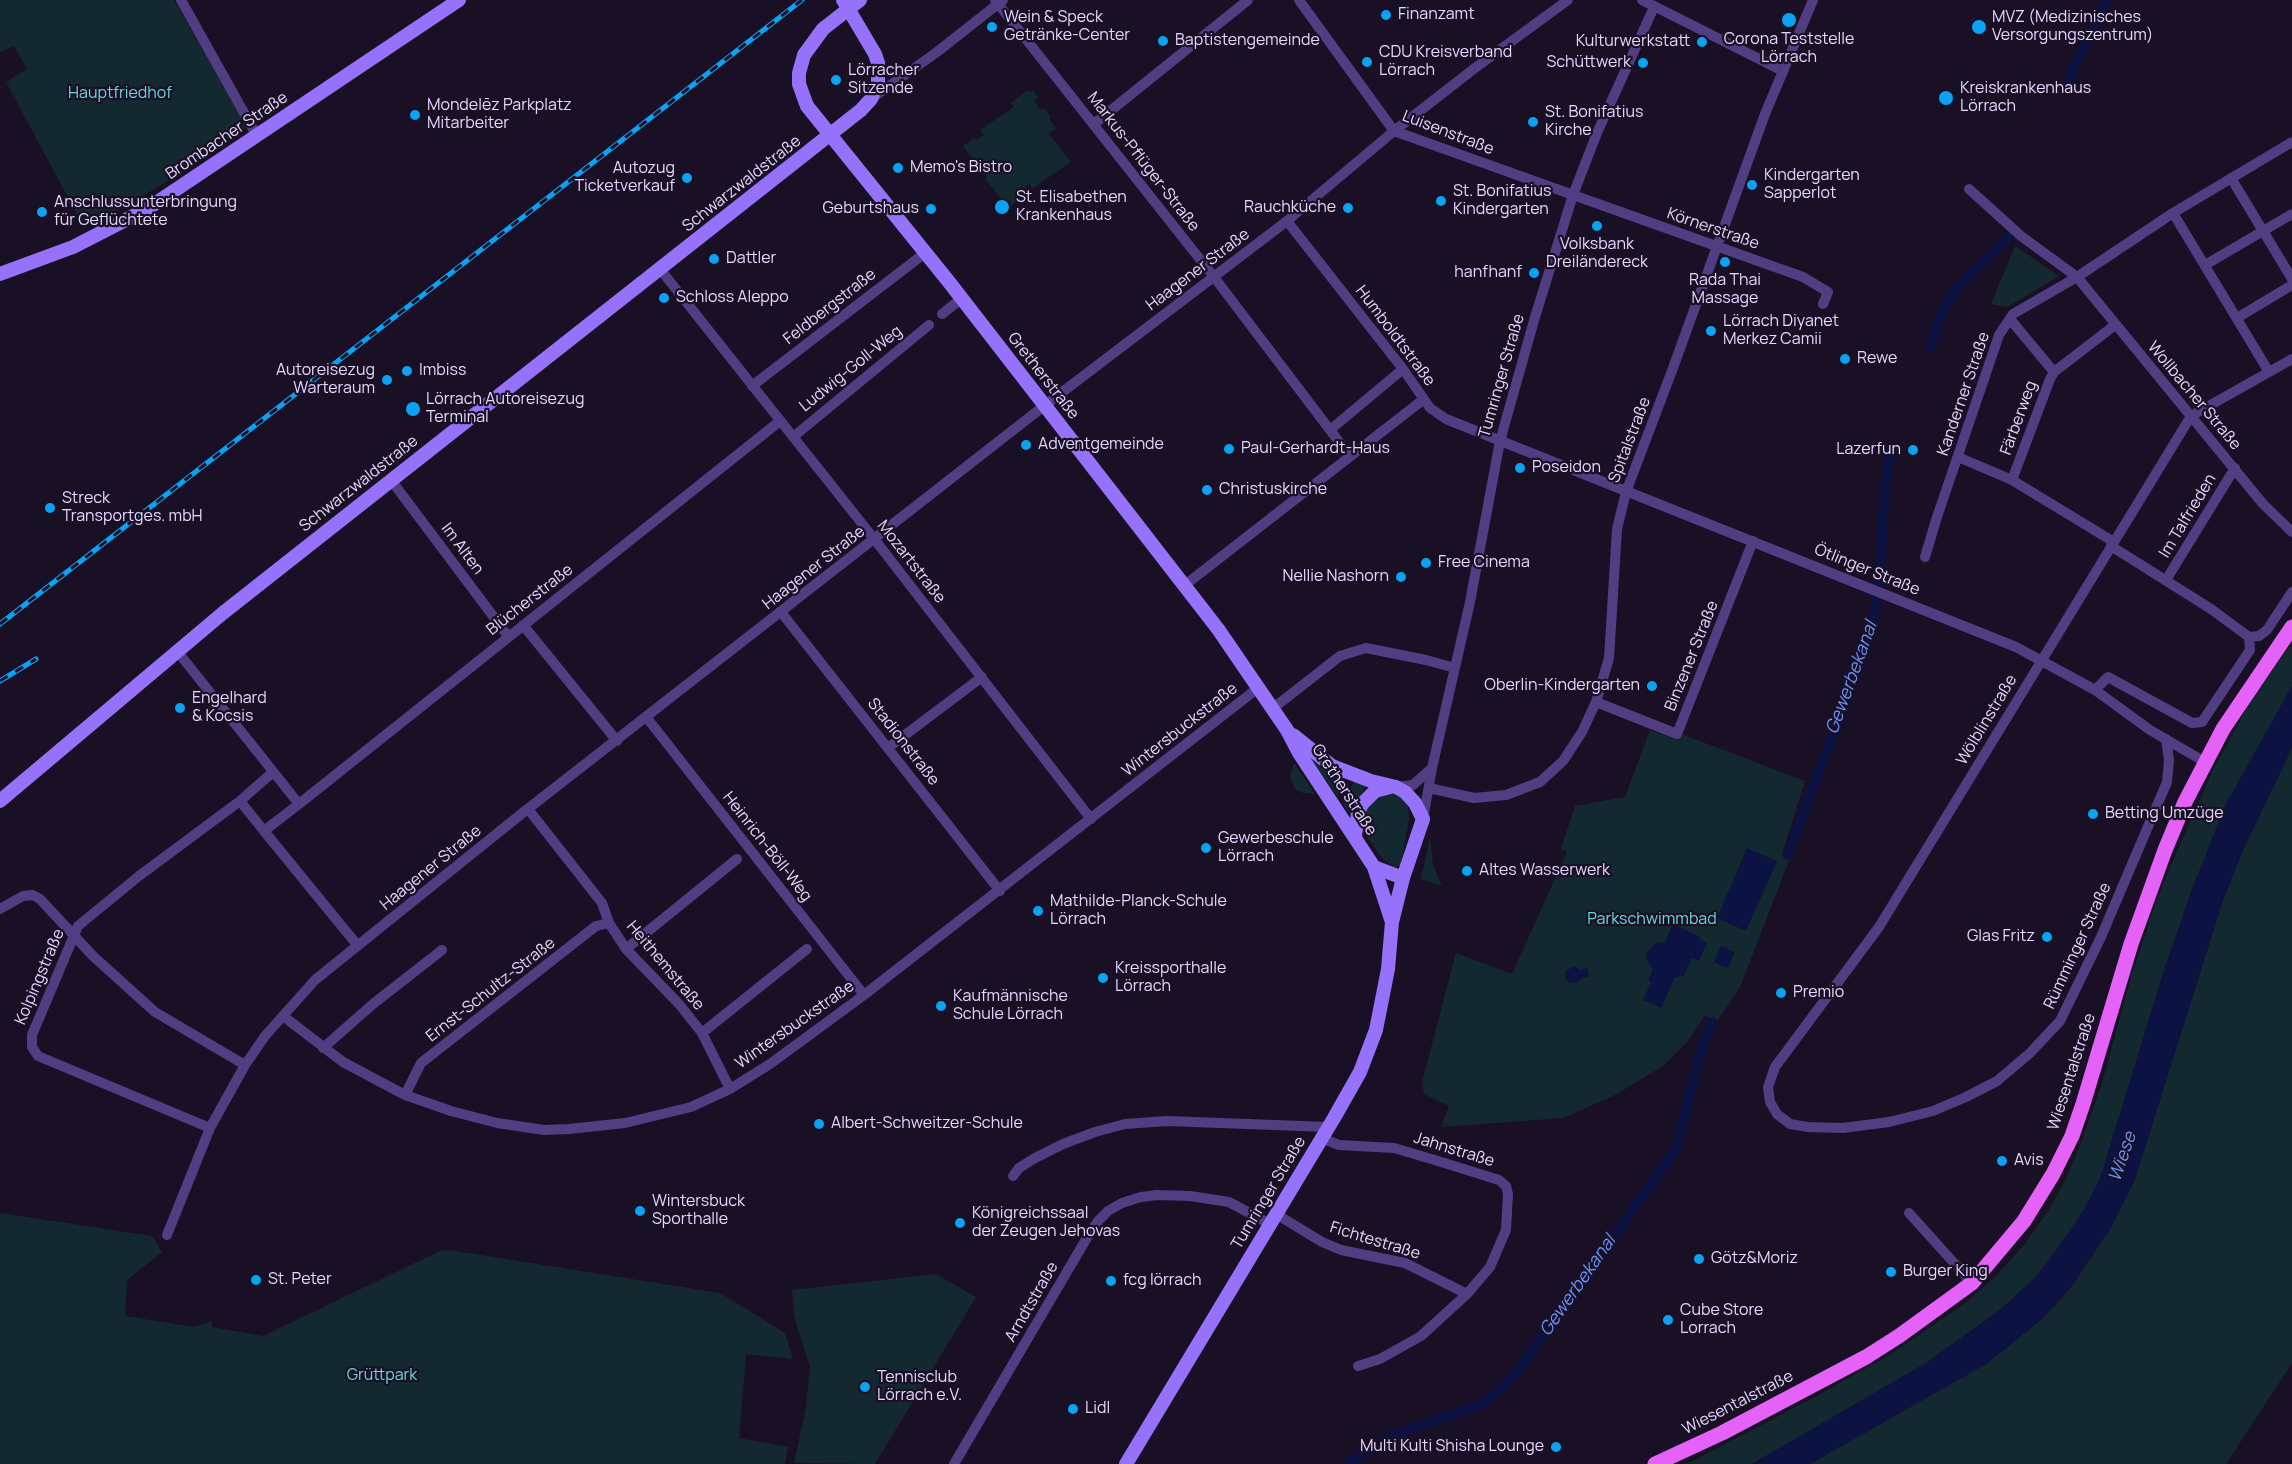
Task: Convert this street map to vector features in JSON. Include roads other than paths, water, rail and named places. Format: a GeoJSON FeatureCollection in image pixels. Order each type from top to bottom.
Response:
{"type":"FeatureCollection","features":[{"type":"Feature","properties":{"kind":"main road","name":"Brombacher Straße"},"geometry":{"type":"LineString","coordinates":[[0,274],[74,247],[126,221],[459,0]]}},
{"type":"Feature","properties":{"kind":"main road"},"geometry":{"type":"LineString","coordinates":[[843,0],[878,63],[878,83],[871,99]]}},
{"type":"Feature","properties":{"kind":"main road","name":"Gretherstraße"},"geometry":{"type":"LineString","coordinates":[[860,0],[828,25],[804,55],[799,73],[799,84],[807,106],[925,253],[1226,640],[1287,730],[1299,753],[1374,867]]}},
{"type":"Feature","properties":{"kind":"main road","name":"Schwarzwaldstraße"},"geometry":{"type":"LineString","coordinates":[[0,801],[177,651],[831,135],[856,115],[871,99]]}},
{"type":"Feature","properties":{"kind":"main road","name":"Wiesentalstraße"},"geometry":{"type":"LineString","coordinates":[[1655,1464],[1722,1433],[1866,1357],[1908,1330],[1972,1283],[2024,1221],[2072,1136],[2084,1104],[2119,981],[2165,850],[2205,762],[2244,696],[2292,627]]}},
{"type":"Feature","properties":{"kind":"main road","name":"Gretherstraße"},"geometry":{"type":"LineString","coordinates":[[1287,730],[1332,766],[1371,781],[1396,786]]}},
{"type":"Feature","properties":{"kind":"main road"},"geometry":{"type":"LineString","coordinates":[[1355,836],[1359,813],[1368,796],[1375,791],[1396,786],[1411,798],[1423,819]]}},
{"type":"Feature","properties":{"kind":"main road","name":"Tumringer Straße"},"geometry":{"type":"LineString","coordinates":[[1126,1464],[1360,1072],[1376,1030],[1388,969],[1392,922],[1403,878],[1423,819]]}},
{"type":"Feature","properties":{"kind":"main road"},"geometry":{"type":"LineString","coordinates":[[1374,867],[1403,878]]}},
{"type":"Feature","properties":{"kind":"main road","name":"Tumringer Straße"},"geometry":{"type":"LineString","coordinates":[[1374,867],[1392,922]]}},
{"type":"Feature","properties":{"kind":"street"},"geometry":{"type":"LineString","coordinates":[[181,0],[257,136]]}},
{"type":"Feature","properties":{"kind":"street"},"geometry":{"type":"LineString","coordinates":[[1094,124],[1248,0]]}},
{"type":"Feature","properties":{"kind":"street","name":"Luisenstraße"},"geometry":{"type":"LineString","coordinates":[[1299,0],[1394,131],[1573,195]]}},
{"type":"Feature","properties":{"kind":"street","name":"Haagener Straße"},"geometry":{"type":"LineString","coordinates":[[167,1235],[210,1128],[245,1065],[283,1016],[315,980],[528,809],[1044,406],[1287,221],[1394,131],[1568,0]]}},
{"type":"Feature","properties":{"kind":"street"},"geometry":{"type":"LineString","coordinates":[[1642,0],[1783,70]]}},
{"type":"Feature","properties":{"kind":"street","name":"Spitalstraße"},"geometry":{"type":"LineString","coordinates":[[1429,788],[1474,798],[1506,795],[1540,782],[1563,760],[1582,732],[1596,702],[1609,658],[1617,529],[1626,492],[1783,70],[1813,0]]}},
{"type":"Feature","properties":{"kind":"street"},"geometry":{"type":"LineString","coordinates":[[871,99],[937,52],[999,1]]}},
{"type":"Feature","properties":{"kind":"street","name":"Markus-Pflüger-Straße"},"geometry":{"type":"LineString","coordinates":[[999,1],[1350,456]]}},
{"type":"Feature","properties":{"kind":"street","name":"Tumringer Straße"},"geometry":{"type":"LineString","coordinates":[[1423,819],[1432,768],[1470,602],[1500,441],[1535,317],[1573,195],[1597,133],[1654,7]]}},
{"type":"Feature","properties":{"kind":"street","name":"Kanderner Straße"},"geometry":{"type":"LineString","coordinates":[[1925,557],[1999,335],[2013,314],[2077,277],[2173,213],[2291,145]]}},
{"type":"Feature","properties":{"kind":"street"},"geometry":{"type":"LineString","coordinates":[[2231,178],[2292,279]]}},
{"type":"Feature","properties":{"kind":"street"},"geometry":{"type":"LineString","coordinates":[[1969,189],[2021,236],[2077,277]]}},
{"type":"Feature","properties":{"kind":"street","name":"Körnerstraße"},"geometry":{"type":"LineString","coordinates":[[1573,195],[1803,277],[1828,292],[1822,304]]}},
{"type":"Feature","properties":{"kind":"street"},"geometry":{"type":"LineString","coordinates":[[2173,213],[2269,372]]}},
{"type":"Feature","properties":{"kind":"street"},"geometry":{"type":"LineString","coordinates":[[2205,265],[2292,214]]}},
{"type":"Feature","properties":{"kind":"street","name":"Humboldtstraße"},"geometry":{"type":"LineString","coordinates":[[1287,221],[1403,369],[1430,408],[1446,419],[1500,441]]}},
{"type":"Feature","properties":{"kind":"street","name":"Feldbergstraße"},"geometry":{"type":"LineString","coordinates":[[752,386],[925,253]]}},
{"type":"Feature","properties":{"kind":"street","name":"Mozartstraße"},"geometry":{"type":"LineString","coordinates":[[660,269],[875,540],[1091,819]]}},
{"type":"Feature","properties":{"kind":"street","name":"Wollbacher Straße"},"geometry":{"type":"LineString","coordinates":[[2077,277],[2263,504],[2292,532]]}},
{"type":"Feature","properties":{"kind":"street"},"geometry":{"type":"LineString","coordinates":[[2237,318],[2292,285]]}},
{"type":"Feature","properties":{"kind":"street"},"geometry":{"type":"LineString","coordinates":[[942,314],[961,299]]}},
{"type":"Feature","properties":{"kind":"street"},"geometry":{"type":"LineString","coordinates":[[2010,319],[2054,372]]}},
{"type":"Feature","properties":{"kind":"street","name":"Ludwig-Goll-Weg"},"geometry":{"type":"LineString","coordinates":[[793,437],[929,325]]}},
{"type":"Feature","properties":{"kind":"street","name":"Färberweg"},"geometry":{"type":"LineString","coordinates":[[2012,480],[2045,390],[2054,372],[2115,326]]}},
{"type":"Feature","properties":{"kind":"street","name":"Wölblinstraße"},"geometry":{"type":"LineString","coordinates":[[1796,1125],[1781,1119],[1770,1102],[1768,1088],[1775,1067],[1879,927],[2191,416],[2292,359]]}},
{"type":"Feature","properties":{"kind":"street"},"geometry":{"type":"LineString","coordinates":[[1330,430],[1403,369]]}},
{"type":"Feature","properties":{"kind":"street"},"geometry":{"type":"LineString","coordinates":[[1185,585],[1424,399]]}},
{"type":"Feature","properties":{"kind":"street","name":"Blücherstraße"},"geometry":{"type":"LineString","coordinates":[[264,831],[780,421]]}},
{"type":"Feature","properties":{"kind":"street","name":"Ötlinger Straße"},"geometry":{"type":"LineString","coordinates":[[1500,441],[2016,647],[2095,690],[2166,739],[2205,762]]}},
{"type":"Feature","properties":{"kind":"street"},"geometry":{"type":"LineString","coordinates":[[1958,457],[2012,480],[2112,544],[2249,637],[2254,638],[2267,630],[2292,592]]}},
{"type":"Feature","properties":{"kind":"street","name":"Im Talfrieden"},"geometry":{"type":"LineString","coordinates":[[2166,580],[2235,468]]}},
{"type":"Feature","properties":{"kind":"street","name":"Im Alten"},"geometry":{"type":"LineString","coordinates":[[391,480],[508,636]]}},
{"type":"Feature","properties":{"kind":"street","name":"Binzener Straße"},"geometry":{"type":"LineString","coordinates":[[1596,702],[1677,734],[1753,541]]}},
{"type":"Feature","properties":{"kind":"street","name":"Stadionstraße"},"geometry":{"type":"LineString","coordinates":[[782,612],[890,747],[1000,891]]}},
{"type":"Feature","properties":{"kind":"street"},"geometry":{"type":"LineString","coordinates":[[523,625],[617,741]]}},
{"type":"Feature","properties":{"kind":"street"},"geometry":{"type":"LineString","coordinates":[[2095,690],[2108,677],[2192,723],[2199,724],[2204,720],[2250,650],[2249,637]]}},
{"type":"Feature","properties":{"kind":"street"},"geometry":{"type":"LineString","coordinates":[[1272,709],[1340,656],[1366,648],[1455,668]]}},
{"type":"Feature","properties":{"kind":"street"},"geometry":{"type":"LineString","coordinates":[[177,651],[299,804]]}},
{"type":"Feature","properties":{"kind":"street"},"geometry":{"type":"LineString","coordinates":[[890,747],[982,677]]}},
{"type":"Feature","properties":{"kind":"street","name":"Wintersbuckstraße"},"geometry":{"type":"LineString","coordinates":[[283,1016],[323,1048],[363,1074],[405,1095],[451,1111],[497,1123],[544,1130],[569,1130],[625,1123],[691,1107],[730,1089],[771,1064],[1000,891],[1258,688]]}},
{"type":"Feature","properties":{"kind":"street","name":"Heinrich-Böll-Weg"},"geometry":{"type":"LineString","coordinates":[[646,718],[864,995]]}},
{"type":"Feature","properties":{"kind":"street","name":"Rümminger Straße"},"geometry":{"type":"LineString","coordinates":[[1796,1125],[1844,1128],[1889,1122],[1933,1111],[1997,1081],[2030,1053],[2060,1020],[2101,937],[2163,792],[2169,771],[2166,739]]}},
{"type":"Feature","properties":{"kind":"street"},"geometry":{"type":"LineString","coordinates":[[1396,786],[1413,785],[1432,768]]}},
{"type":"Feature","properties":{"kind":"street","name":"Kolpingstraße"},"geometry":{"type":"LineString","coordinates":[[210,1128],[38,1056],[32,1047],[32,1035],[78,926],[139,876],[240,801],[273,772]]}},
{"type":"Feature","properties":{"kind":"street"},"geometry":{"type":"LineString","coordinates":[[240,801],[358,946]]}},
{"type":"Feature","properties":{"kind":"street","name":"Heithemstraße"},"geometry":{"type":"LineString","coordinates":[[528,809],[602,903],[609,923],[626,949],[679,1004],[702,1033],[730,1089]]}},
{"type":"Feature","properties":{"kind":"street"},"geometry":{"type":"LineString","coordinates":[[626,949],[737,859]]}},
{"type":"Feature","properties":{"kind":"street"},"geometry":{"type":"LineString","coordinates":[[0,909],[23,896],[33,894],[120,982],[156,1012],[245,1065]]}},
{"type":"Feature","properties":{"kind":"street","name":"Ernst-Schultz-Straße"},"geometry":{"type":"LineString","coordinates":[[405,1095],[421,1063],[596,926],[609,923]]}},
{"type":"Feature","properties":{"kind":"street"},"geometry":{"type":"LineString","coordinates":[[702,1033],[807,949]]}},
{"type":"Feature","properties":{"kind":"street"},"geometry":{"type":"LineString","coordinates":[[323,1048],[373,1004],[442,951]]}},
{"type":"Feature","properties":{"kind":"street"},"geometry":{"type":"LineString","coordinates":[[1013,1176],[1019,1168],[1035,1158],[1095,1132],[1156,1120],[1325,1132]]}},
{"type":"Feature","properties":{"kind":"street","name":"Jahnstraße"},"geometry":{"type":"LineString","coordinates":[[1325,1132],[1340,1145],[1394,1148],[1499,1180],[1506,1186],[1508,1194],[1506,1230],[1490,1267],[1467,1294],[1421,1336],[1380,1359],[1358,1366]]}},
{"type":"Feature","properties":{"kind":"street","name":"Arndtstraße"},"geometry":{"type":"LineString","coordinates":[[954,1464],[1088,1236],[1108,1211],[1140,1197],[1190,1196],[1229,1202],[1273,1219]]}},
{"type":"Feature","properties":{"kind":"street"},"geometry":{"type":"LineString","coordinates":[[1909,1213],[1972,1283]]}},
{"type":"Feature","properties":{"kind":"street","name":"Fichtestraße"},"geometry":{"type":"LineString","coordinates":[[1273,1219],[1341,1250],[1405,1263],[1467,1294]]}},
{"type":"Feature","properties":{"kind":"water","name":"Wiese"},"geometry":{"type":"Polygon","coordinates":[[[2292,686],[2292,748],[2243,850],[2223,900],[2134,1182],[2110,1229],[2069,1289],[2042,1319],[1986,1364],[1810,1464],[1752,1464],[1926,1363],[2001,1309],[2036,1277],[2063,1241],[2083,1211],[2100,1179],[2166,964],[2192,889],[2226,804],[2292,686]]]}},
{"type":"Feature","properties":{"kind":"water"},"geometry":{"type":"Polygon","coordinates":[[[1747,848],[1777,861],[1746,931],[1717,918],[1747,848]]]}},
{"type":"Feature","properties":{"kind":"water"},"geometry":{"type":"Polygon","coordinates":[[[1673,924],[1700,937],[1699,939],[1707,943],[1699,961],[1692,958],[1683,977],[1680,975],[1678,978],[1675,977],[1661,1008],[1643,1000],[1651,982],[1648,980],[1653,970],[1646,954],[1655,943],[1665,942],[1673,924]]]}},
{"type":"Feature","properties":{"kind":"water"},"geometry":{"type":"Polygon","coordinates":[[[1721,946],[1735,952],[1728,968],[1714,962],[1721,946]]]}},
{"type":"Feature","properties":{"kind":"water"},"geometry":{"type":"Polygon","coordinates":[[[1574,966],[1580,970],[1588,968],[1589,976],[1576,983],[1570,983],[1565,978],[1566,971],[1574,966]]]}},
{"type":"Feature","properties":{"kind":"waterway","name":"Gewerbekanal"},"geometry":{"type":"LineString","coordinates":[[2066,90],[2075,65],[2107,0]]}},
{"type":"Feature","properties":{"kind":"waterway","name":"Gewerbekanal"},"geometry":{"type":"LineString","coordinates":[[1930,347],[1942,311],[1958,286],[2009,237]]}},
{"type":"Feature","properties":{"kind":"waterway","name":"Gewerbekanal"},"geometry":{"type":"LineString","coordinates":[[1788,855],[1868,641],[1874,618],[1880,574],[1885,483],[1890,458]]}},
{"type":"Feature","properties":{"kind":"waterway","name":"Gewerbekanal"},"geometry":{"type":"LineString","coordinates":[[1348,1464],[1389,1437],[1477,1406],[1511,1380],[1676,1149],[1702,1046],[1712,1022]]}},
{"type":"Feature","properties":{"kind":"railway"},"geometry":{"type":"LineString","coordinates":[[0,624],[802,0]]}},
{"type":"Feature","properties":{"kind":"railway"},"geometry":{"type":"LineString","coordinates":[[0,681],[36,659]]}},
{"type":"Feature","properties":{"kind":"place","name":"Finanzamt"},"geometry":{"type":"Point","coordinates":[1386,15]}},
{"type":"Feature","properties":{"kind":"place","name":"Corona Teststelle Lörrach"},"geometry":{"type":"Point","coordinates":[1789,20]}},
{"type":"Feature","properties":{"kind":"place","name":"Wein & Speck Getränke-Center"},"geometry":{"type":"Point","coordinates":[992,27]}},
{"type":"Feature","properties":{"kind":"place","name":"MVZ (Medizinisches Versorgungszentrum)"},"geometry":{"type":"Point","coordinates":[1979,27]}},
{"type":"Feature","properties":{"kind":"place","name":"Baptistengemeinde"},"geometry":{"type":"Point","coordinates":[1163,41]}},
{"type":"Feature","properties":{"kind":"place","name":"Kulturwerkstatt"},"geometry":{"type":"Point","coordinates":[1702,42]}},
{"type":"Feature","properties":{"kind":"place","name":"CDU Kreisverband Lörrach"},"geometry":{"type":"Point","coordinates":[1367,62]}},
{"type":"Feature","properties":{"kind":"place","name":"Schüttwerk"},"geometry":{"type":"Point","coordinates":[1643,63]}},
{"type":"Feature","properties":{"kind":"place","name":"Lörracher Sitzende"},"geometry":{"type":"Point","coordinates":[836,80]}},
{"type":"Feature","properties":{"kind":"place","name":"Kreiskrankenhaus Lörrach"},"geometry":{"type":"Point","coordinates":[1946,98]}},
{"type":"Feature","properties":{"kind":"place","name":"Mondelēz Parkplatz Mitarbeiter"},"geometry":{"type":"Point","coordinates":[415,115]}},
{"type":"Feature","properties":{"kind":"place","name":"St. Bonifatius Kirche"},"geometry":{"type":"Point","coordinates":[1533,122]}},
{"type":"Feature","properties":{"kind":"place","name":"Memo's Bistro"},"geometry":{"type":"Point","coordinates":[898,168]}},
{"type":"Feature","properties":{"kind":"place","name":"Autozug Ticketverkauf"},"geometry":{"type":"Point","coordinates":[687,178]}},
{"type":"Feature","properties":{"kind":"place","name":"Kindergarten Sapperlot"},"geometry":{"type":"Point","coordinates":[1752,185]}},
{"type":"Feature","properties":{"kind":"place","name":"St. Bonifatius Kindergarten"},"geometry":{"type":"Point","coordinates":[1441,201]}},
{"type":"Feature","properties":{"kind":"place","name":"St. Elisabethen Krankenhaus"},"geometry":{"type":"Point","coordinates":[1002,207]}},
{"type":"Feature","properties":{"kind":"place","name":"Rauchküche"},"geometry":{"type":"Point","coordinates":[1348,208]}},
{"type":"Feature","properties":{"kind":"place","name":"Geburtshaus"},"geometry":{"type":"Point","coordinates":[931,209]}},
{"type":"Feature","properties":{"kind":"place","name":"Anschlussunterbringung für Geflüchtete"},"geometry":{"type":"Point","coordinates":[42,212]}},
{"type":"Feature","properties":{"kind":"place","name":"Volksbank Dreiländereck"},"geometry":{"type":"Point","coordinates":[1597,226]}},
{"type":"Feature","properties":{"kind":"place","name":"Dattler"},"geometry":{"type":"Point","coordinates":[714,259]}},
{"type":"Feature","properties":{"kind":"place","name":"Rada Thai Massage"},"geometry":{"type":"Point","coordinates":[1725,262]}},
{"type":"Feature","properties":{"kind":"place","name":"hanfhanf"},"geometry":{"type":"Point","coordinates":[1534,273]}},
{"type":"Feature","properties":{"kind":"place","name":"Schloss Aleppo"},"geometry":{"type":"Point","coordinates":[664,298]}},
{"type":"Feature","properties":{"kind":"place","name":"Lörrach Diyanet Merkez Camii"},"geometry":{"type":"Point","coordinates":[1711,331]}},
{"type":"Feature","properties":{"kind":"place","name":"Rewe"},"geometry":{"type":"Point","coordinates":[1845,359]}},
{"type":"Feature","properties":{"kind":"place","name":"Imbiss"},"geometry":{"type":"Point","coordinates":[407,371]}},
{"type":"Feature","properties":{"kind":"place","name":"Autoreisezug Warteraum"},"geometry":{"type":"Point","coordinates":[387,380]}},
{"type":"Feature","properties":{"kind":"place","name":"Lörrach Autoreisezug Terminal"},"geometry":{"type":"Point","coordinates":[413,409]}},
{"type":"Feature","properties":{"kind":"place","name":"Adventgemeinde"},"geometry":{"type":"Point","coordinates":[1026,445]}},
{"type":"Feature","properties":{"kind":"place","name":"Paul-Gerhardt-Haus"},"geometry":{"type":"Point","coordinates":[1229,449]}},
{"type":"Feature","properties":{"kind":"place","name":"Lazerfun"},"geometry":{"type":"Point","coordinates":[1913,450]}},
{"type":"Feature","properties":{"kind":"place","name":"Poseidon"},"geometry":{"type":"Point","coordinates":[1520,468]}},
{"type":"Feature","properties":{"kind":"place","name":"Christuskirche"},"geometry":{"type":"Point","coordinates":[1207,490]}},
{"type":"Feature","properties":{"kind":"place","name":"Streck Transportges. mbH"},"geometry":{"type":"Point","coordinates":[50,508]}},
{"type":"Feature","properties":{"kind":"place","name":"Free Cinema"},"geometry":{"type":"Point","coordinates":[1426,563]}},
{"type":"Feature","properties":{"kind":"place","name":"Nellie Nashorn"},"geometry":{"type":"Point","coordinates":[1401,577]}},
{"type":"Feature","properties":{"kind":"place","name":"Oberlin-Kindergarten"},"geometry":{"type":"Point","coordinates":[1652,686]}},
{"type":"Feature","properties":{"kind":"place","name":"Engelhard & Kocsis"},"geometry":{"type":"Point","coordinates":[180,708]}},
{"type":"Feature","properties":{"kind":"place","name":"Betting Umzüge"},"geometry":{"type":"Point","coordinates":[2093,814]}},
{"type":"Feature","properties":{"kind":"place","name":"Gewerbeschule Lörrach"},"geometry":{"type":"Point","coordinates":[1206,848]}},
{"type":"Feature","properties":{"kind":"place","name":"Altes Wasserwerk"},"geometry":{"type":"Point","coordinates":[1467,871]}},
{"type":"Feature","properties":{"kind":"place","name":"Mathilde-Planck-Schule Lörrach"},"geometry":{"type":"Point","coordinates":[1038,911]}},
{"type":"Feature","properties":{"kind":"place","name":"Glas Fritz"},"geometry":{"type":"Point","coordinates":[2047,937]}},
{"type":"Feature","properties":{"kind":"place","name":"Kreissporthalle Lörrach"},"geometry":{"type":"Point","coordinates":[1103,978]}},
{"type":"Feature","properties":{"kind":"place","name":"Premio"},"geometry":{"type":"Point","coordinates":[1781,993]}},
{"type":"Feature","properties":{"kind":"place","name":"Kaufmännische Schule Lörrach"},"geometry":{"type":"Point","coordinates":[941,1006]}},
{"type":"Feature","properties":{"kind":"place","name":"Albert-Schweitzer-Schule"},"geometry":{"type":"Point","coordinates":[819,1124]}},
{"type":"Feature","properties":{"kind":"place","name":"Avis"},"geometry":{"type":"Point","coordinates":[2002,1161]}},
{"type":"Feature","properties":{"kind":"place","name":"Wintersbuck Sporthalle"},"geometry":{"type":"Point","coordinates":[640,1211]}},
{"type":"Feature","properties":{"kind":"place","name":"Königreichssaal der Zeugen Jehovas"},"geometry":{"type":"Point","coordinates":[960,1223]}},
{"type":"Feature","properties":{"kind":"place","name":"Götz&Moriz"},"geometry":{"type":"Point","coordinates":[1699,1259]}},
{"type":"Feature","properties":{"kind":"place","name":"Burger King"},"geometry":{"type":"Point","coordinates":[1891,1272]}},
{"type":"Feature","properties":{"kind":"place","name":"St. Peter"},"geometry":{"type":"Point","coordinates":[256,1280]}},
{"type":"Feature","properties":{"kind":"place","name":"fcg lörrach"},"geometry":{"type":"Point","coordinates":[1111,1281]}},
{"type":"Feature","properties":{"kind":"place","name":"Cube Store Lorrach"},"geometry":{"type":"Point","coordinates":[1668,1320]}},
{"type":"Feature","properties":{"kind":"place","name":"Tennisclub Lörrach e.V."},"geometry":{"type":"Point","coordinates":[865,1387]}},
{"type":"Feature","properties":{"kind":"place","name":"Lidl"},"geometry":{"type":"Point","coordinates":[1073,1409]}},
{"type":"Feature","properties":{"kind":"place","name":"Multi Kulti Shisha Lounge"},"geometry":{"type":"Point","coordinates":[1556,1447]}},
{"type":"Feature","properties":{"kind":"park label","name":"Hauptfriedhof"},"geometry":{"type":"Point","coordinates":[120,94]}},
{"type":"Feature","properties":{"kind":"park label","name":"Parkschwimmbad"},"geometry":{"type":"Point","coordinates":[1652,920]}},
{"type":"Feature","properties":{"kind":"park label","name":"Grüttpark"},"geometry":{"type":"Point","coordinates":[382,1376]}}]}
